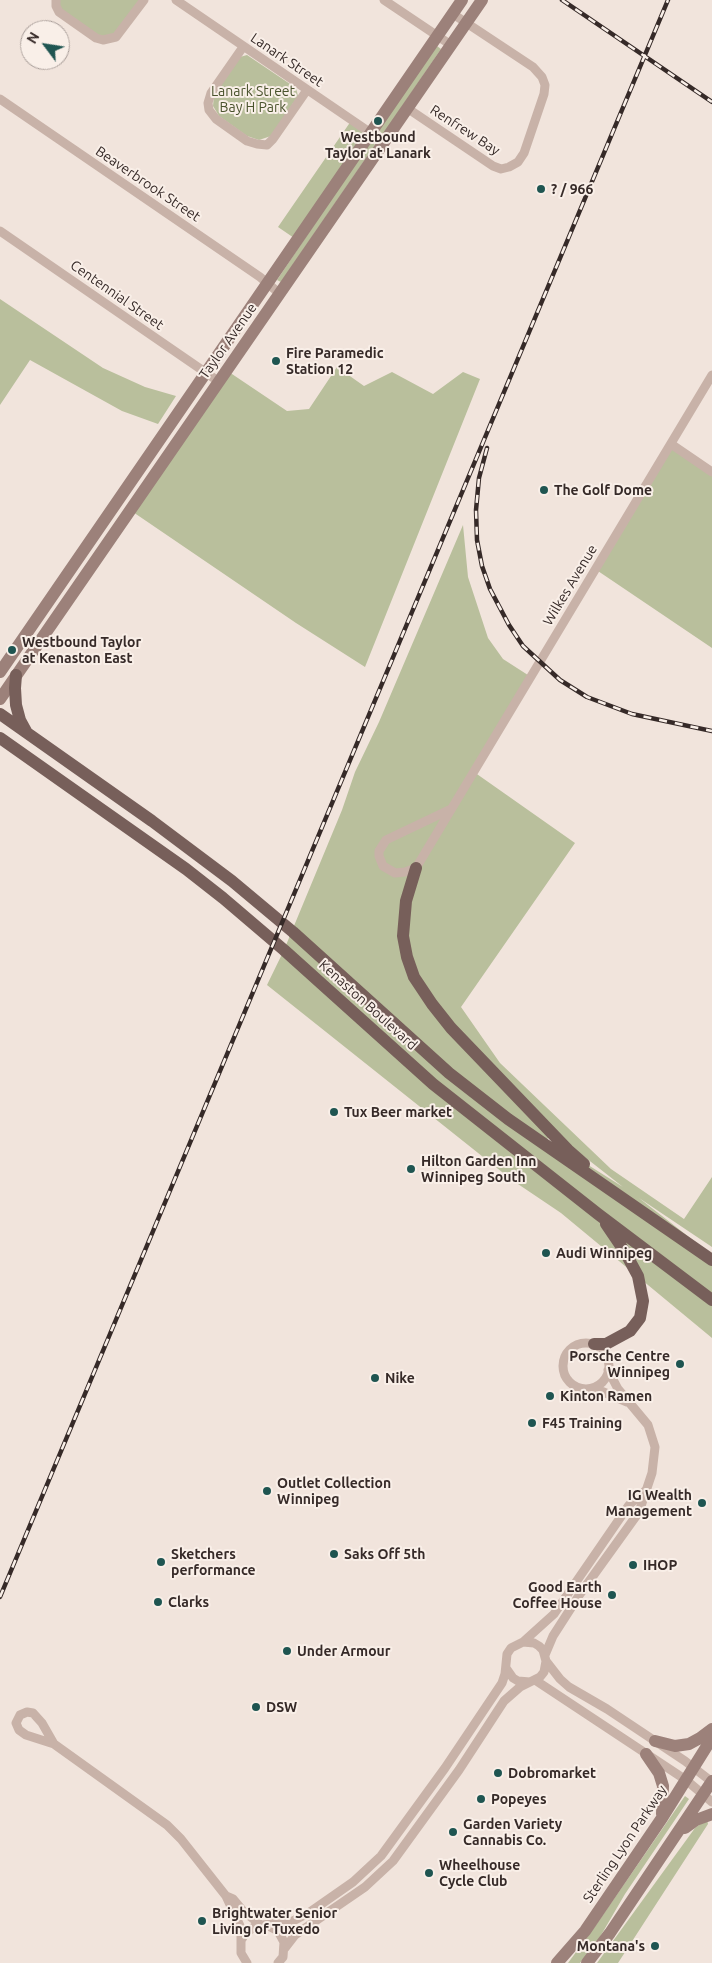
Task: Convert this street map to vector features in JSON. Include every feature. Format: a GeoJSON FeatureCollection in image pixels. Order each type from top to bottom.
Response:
{"type":"FeatureCollection","features":[{"type":"Feature","properties":{"kind":"main road","name":"Taylor Avenue"},"geometry":{"type":"LineString","coordinates":[[0,672],[462,0]]}},
{"type":"Feature","properties":{"kind":"main road","name":"Taylor Avenue"},"geometry":{"type":"LineString","coordinates":[[0,699],[482,0]]}},
{"type":"Feature","properties":{"kind":"main road"},"geometry":{"type":"LineString","coordinates":[[16,675],[16,704],[20,720],[27,733]]}},
{"type":"Feature","properties":{"kind":"main road","name":"Kenaston Boulevard"},"geometry":{"type":"LineString","coordinates":[[0,714],[152,821],[232,881],[293,932],[450,1073],[508,1119],[712,1260]]}},
{"type":"Feature","properties":{"kind":"main road","name":"Kenaston Boulevard"},"geometry":{"type":"LineString","coordinates":[[0,738],[223,898],[433,1084],[598,1214],[712,1300]]}},
{"type":"Feature","properties":{"kind":"main road"},"geometry":{"type":"LineString","coordinates":[[0,747],[13,748]]}},
{"type":"Feature","properties":{"kind":"main road"},"geometry":{"type":"LineString","coordinates":[[416,868],[406,901],[403,936],[406,957],[414,977],[432,1004],[452,1028],[568,1150],[625,1201]]}},
{"type":"Feature","properties":{"kind":"main road"},"geometry":{"type":"LineString","coordinates":[[594,1344],[606,1344],[630,1331],[640,1318],[643,1301],[638,1276],[625,1252],[598,1214]]}},
{"type":"Feature","properties":{"kind":"main road"},"geometry":{"type":"LineString","coordinates":[[655,1741],[676,1746],[689,1744],[712,1729]]}},
{"type":"Feature","properties":{"kind":"main road","name":"Sterling Lyon Parkway"},"geometry":{"type":"LineString","coordinates":[[557,1963],[585,1931],[662,1818],[712,1738]]}},
{"type":"Feature","properties":{"kind":"main road"},"geometry":{"type":"LineString","coordinates":[[646,1754],[659,1773],[663,1786],[662,1818]]}},
{"type":"Feature","properties":{"kind":"main road"},"geometry":{"type":"LineString","coordinates":[[587,1963],[610,1933],[677,1834],[708,1798],[712,1782]]}},
{"type":"Feature","properties":{"kind":"main road"},"geometry":{"type":"LineString","coordinates":[[677,1834],[696,1820],[712,1814]]}},
{"type":"Feature","properties":{"kind":"street"},"geometry":{"type":"LineString","coordinates":[[56,0],[59,12],[96,38],[103,40],[116,37],[144,0]]}},
{"type":"Feature","properties":{"kind":"street","name":"Lanark Street"},"geometry":{"type":"LineString","coordinates":[[176,0],[384,142]]}},
{"type":"Feature","properties":{"kind":"street"},"geometry":{"type":"LineString","coordinates":[[384,0],[451,45]]}},
{"type":"Feature","properties":{"kind":"street","name":"Renfrew Bay"},"geometry":{"type":"LineString","coordinates":[[407,108],[493,166],[500,168],[518,162],[524,153],[544,94],[542,77],[534,67],[453,14]]}},
{"type":"Feature","properties":{"kind":"street"},"geometry":{"type":"LineString","coordinates":[[244,47],[211,93],[208,103],[209,110],[216,119],[247,141],[266,144],[273,139],[307,90]]}},
{"type":"Feature","properties":{"kind":"street","name":"Beaverbrook Street"},"geometry":{"type":"LineString","coordinates":[[0,99],[280,293]]}},
{"type":"Feature","properties":{"kind":"street","name":"Centennial Street"},"geometry":{"type":"LineString","coordinates":[[0,231],[218,382]]}},
{"type":"Feature","properties":{"kind":"street","name":"Wilkes Avenue"},"geometry":{"type":"LineString","coordinates":[[416,868],[712,376]]}},
{"type":"Feature","properties":{"kind":"street"},"geometry":{"type":"LineString","coordinates":[[671,444],[712,472]]}},
{"type":"Feature","properties":{"kind":"street"},"geometry":{"type":"LineString","coordinates":[[416,868],[400,873],[388,870],[382,866],[379,856],[381,845],[393,836],[451,810]]}},
{"type":"Feature","properties":{"kind":"street"},"geometry":{"type":"LineString","coordinates":[[283,1958],[295,1935],[364,1887],[393,1861],[459,1770],[504,1701],[520,1687],[544,1672],[553,1636],[638,1512],[648,1489],[655,1447],[648,1425],[638,1411],[629,1404],[594,1388],[580,1388],[568,1380],[563,1366],[564,1358],[573,1346],[594,1344],[606,1356],[608,1370],[629,1404]]}},
{"type":"Feature","properties":{"kind":"street"},"geometry":{"type":"LineString","coordinates":[[594,1388],[606,1377],[608,1370]]}},
{"type":"Feature","properties":{"kind":"street"},"geometry":{"type":"LineString","coordinates":[[523,1642],[554,1614],[629,1505],[648,1489]]}},
{"type":"Feature","properties":{"kind":"street"},"geometry":{"type":"LineString","coordinates":[[242,1939],[250,1929],[293,1921],[310,1912],[353,1882],[382,1856],[499,1688],[506,1668],[507,1654],[516,1644],[523,1642],[534,1643],[539,1646],[560,1679],[569,1687],[655,1741],[694,1767],[712,1782]]}},
{"type":"Feature","properties":{"kind":"street"},"geometry":{"type":"LineString","coordinates":[[506,1668],[513,1678],[524,1682],[532,1681],[686,1780],[708,1798]]}},
{"type":"Feature","properties":{"kind":"street"},"geometry":{"type":"LineString","coordinates":[[54,1744],[167,1825],[226,1896],[236,1916],[242,1939],[241,1953],[247,1963]]}},
{"type":"Feature","properties":{"kind":"street"},"geometry":{"type":"LineString","coordinates":[[226,1896],[233,1900],[246,1914],[278,1931],[284,1942],[283,1958]]}},
{"type":"Feature","properties":{"kind":"green space"},"geometry":{"type":"Polygon","coordinates":[[[56,0],[144,0],[123,31],[103,40],[59,12],[56,0]]]}},
{"type":"Feature","properties":{"kind":"green space"},"geometry":{"type":"Polygon","coordinates":[[[437,46],[441,49],[384,133],[381,133],[379,129],[437,46]]]}},
{"type":"Feature","properties":{"kind":"green space","name":"Lanark Street Bay H Park"},"geometry":{"type":"Polygon","coordinates":[[[247,55],[296,88],[298,96],[271,136],[259,140],[247,136],[219,116],[213,106],[214,95],[240,57],[247,55]]]}},
{"type":"Feature","properties":{"kind":"green space"},"geometry":{"type":"Polygon","coordinates":[[[351,121],[371,134],[297,240],[278,227],[351,121]]]}},
{"type":"Feature","properties":{"kind":"green space"},"geometry":{"type":"Polygon","coordinates":[[[369,143],[374,143],[375,145],[281,282],[277,280],[369,143]]]}},
{"type":"Feature","properties":{"kind":"green space"},"geometry":{"type":"Polygon","coordinates":[[[0,299],[103,368],[145,387],[176,396],[158,424],[122,411],[30,360],[0,405],[0,299]]]}},
{"type":"Feature","properties":{"kind":"green space"},"geometry":{"type":"Polygon","coordinates":[[[337,367],[364,386],[392,372],[433,394],[463,372],[480,379],[365,667],[296,623],[130,510],[226,370],[287,411],[309,409],[337,367]]]}},
{"type":"Feature","properties":{"kind":"green space"},"geometry":{"type":"Polygon","coordinates":[[[671,444],[712,472],[712,648],[595,569],[671,444]]]}},
{"type":"Feature","properties":{"kind":"green space"},"geometry":{"type":"Polygon","coordinates":[[[463,525],[468,577],[488,638],[503,659],[531,677],[450,810],[474,772],[575,843],[461,1007],[500,1063],[611,1169],[684,1219],[712,1177],[712,1247],[639,1198],[712,1255],[712,1338],[561,1213],[512,1180],[267,985],[284,950],[342,810],[355,772],[379,722],[463,525]],[[550,1137],[547,1139],[623,1187],[572,1147],[550,1137]]]}},
{"type":"Feature","properties":{"kind":"green space"},"geometry":{"type":"Polygon","coordinates":[[[685,1796],[689,1799],[625,1894],[597,1942],[580,1963],[568,1963],[596,1925],[685,1796]]]}},
{"type":"Feature","properties":{"kind":"green space"},"geometry":{"type":"Polygon","coordinates":[[[707,1819],[708,1824],[618,1963],[597,1963],[695,1828],[707,1819]]]}},
{"type":"Feature","properties":{"kind":"railway"},"geometry":{"type":"LineString","coordinates":[[562,0],[712,102]]}},
{"type":"Feature","properties":{"kind":"railway"},"geometry":{"type":"LineString","coordinates":[[0,1597],[668,0]]}},
{"type":"Feature","properties":{"kind":"railway"},"geometry":{"type":"LineString","coordinates":[[487,448],[479,478],[476,510],[477,540],[482,566],[490,589],[509,625],[523,646],[560,680],[587,697],[632,714],[712,731]]}},
{"type":"Feature","properties":{"kind":"place","name":"Westbound Taylor at Lanark"},"geometry":{"type":"Point","coordinates":[378,121]}},
{"type":"Feature","properties":{"kind":"place","name":"? / 966"},"geometry":{"type":"Point","coordinates":[541,189]}},
{"type":"Feature","properties":{"kind":"place","name":"Fire Paramedic Station 12"},"geometry":{"type":"Point","coordinates":[276,361]}},
{"type":"Feature","properties":{"kind":"place","name":"The Golf Dome"},"geometry":{"type":"Point","coordinates":[544,490]}},
{"type":"Feature","properties":{"kind":"place","name":"Westbound Taylor at Kenaston East"},"geometry":{"type":"Point","coordinates":[12,650]}},
{"type":"Feature","properties":{"kind":"place","name":"Tux Beer market"},"geometry":{"type":"Point","coordinates":[334,1112]}},
{"type":"Feature","properties":{"kind":"place","name":"Hilton Garden Inn Winnipeg South"},"geometry":{"type":"Point","coordinates":[411,1169]}},
{"type":"Feature","properties":{"kind":"place","name":"Audi Winnipeg"},"geometry":{"type":"Point","coordinates":[546,1253]}},
{"type":"Feature","properties":{"kind":"place","name":"Porsche Centre Winnipeg"},"geometry":{"type":"Point","coordinates":[680,1364]}},
{"type":"Feature","properties":{"kind":"place","name":"Nike"},"geometry":{"type":"Point","coordinates":[375,1378]}},
{"type":"Feature","properties":{"kind":"place","name":"Kinton Ramen"},"geometry":{"type":"Point","coordinates":[550,1396]}},
{"type":"Feature","properties":{"kind":"place","name":"F45 Training"},"geometry":{"type":"Point","coordinates":[532,1423]}},
{"type":"Feature","properties":{"kind":"place","name":"Outlet Collection Winnipeg"},"geometry":{"type":"Point","coordinates":[267,1491]}},
{"type":"Feature","properties":{"kind":"place","name":"IG Wealth Management"},"geometry":{"type":"Point","coordinates":[702,1503]}},
{"type":"Feature","properties":{"kind":"place","name":"Saks Off 5th"},"geometry":{"type":"Point","coordinates":[334,1554]}},
{"type":"Feature","properties":{"kind":"place","name":"Sketchers performance"},"geometry":{"type":"Point","coordinates":[161,1562]}},
{"type":"Feature","properties":{"kind":"place","name":"IHOP"},"geometry":{"type":"Point","coordinates":[633,1565]}},
{"type":"Feature","properties":{"kind":"place","name":"Good Earth Coffee House"},"geometry":{"type":"Point","coordinates":[612,1595]}},
{"type":"Feature","properties":{"kind":"place","name":"Clarks"},"geometry":{"type":"Point","coordinates":[158,1602]}},
{"type":"Feature","properties":{"kind":"place","name":"Under Armour"},"geometry":{"type":"Point","coordinates":[287,1651]}},
{"type":"Feature","properties":{"kind":"place","name":"DSW"},"geometry":{"type":"Point","coordinates":[256,1707]}},
{"type":"Feature","properties":{"kind":"place","name":"Dobromarket"},"geometry":{"type":"Point","coordinates":[498,1773]}},
{"type":"Feature","properties":{"kind":"place","name":"Popeyes"},"geometry":{"type":"Point","coordinates":[481,1799]}},
{"type":"Feature","properties":{"kind":"place","name":"Garden Variety Cannabis Co."},"geometry":{"type":"Point","coordinates":[453,1832]}},
{"type":"Feature","properties":{"kind":"place","name":"Wheelhouse Cycle Club"},"geometry":{"type":"Point","coordinates":[429,1873]}},
{"type":"Feature","properties":{"kind":"place","name":"Brightwater Senior Living of Tuxedo"},"geometry":{"type":"Point","coordinates":[202,1921]}},
{"type":"Feature","properties":{"kind":"place","name":"Montana's"},"geometry":{"type":"Point","coordinates":[655,1946]}}]}
